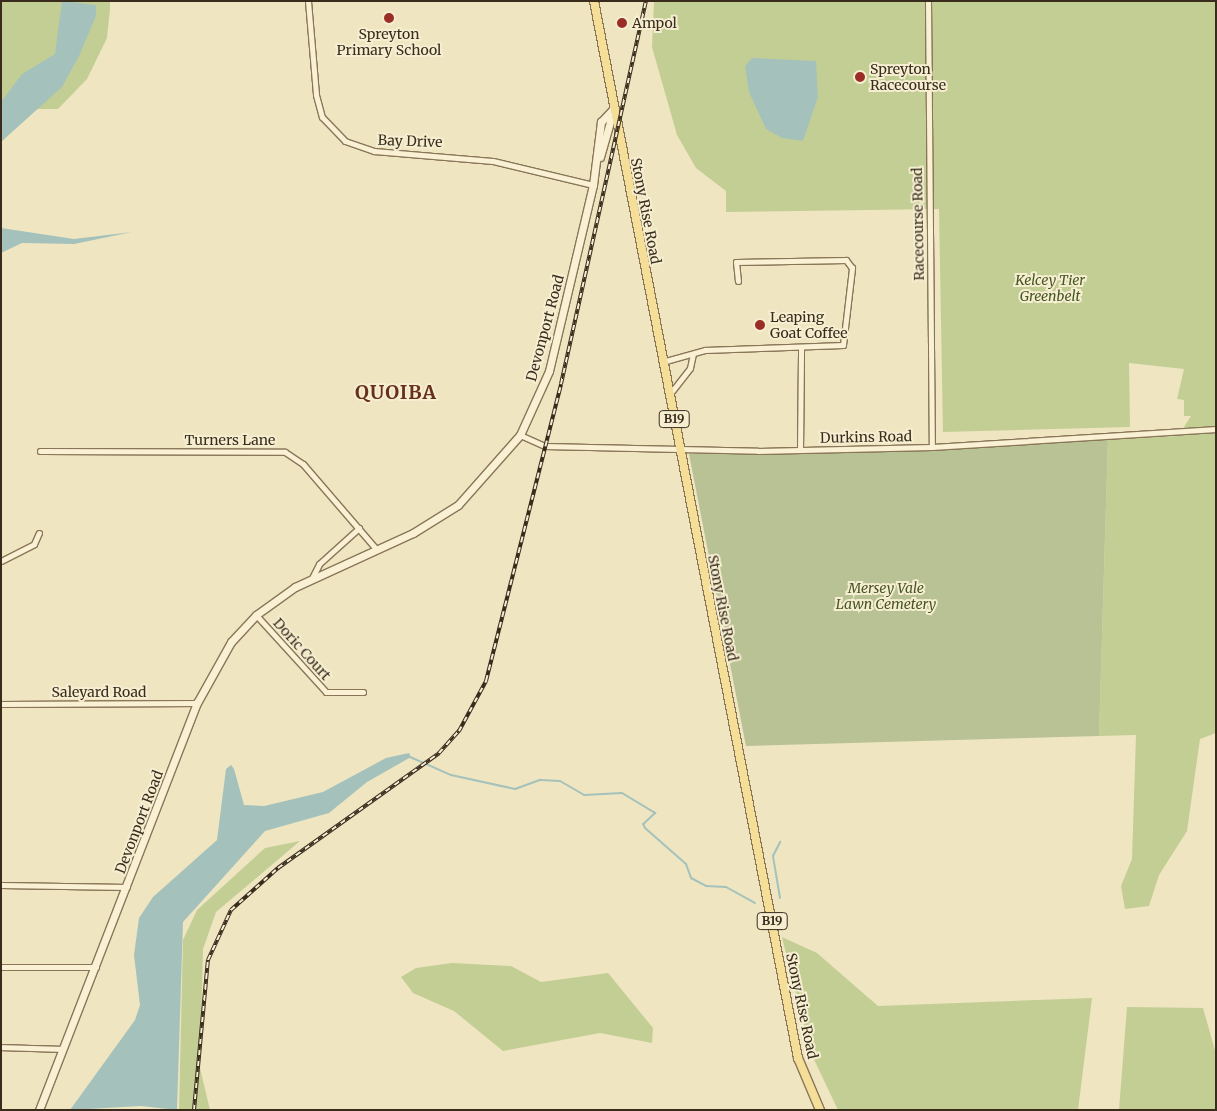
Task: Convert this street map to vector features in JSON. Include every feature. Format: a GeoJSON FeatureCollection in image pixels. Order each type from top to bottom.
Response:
{"type":"FeatureCollection","features":[{"type":"Feature","properties":{"kind":"main road","name":"B19"},"geometry":{"type":"LineString","coordinates":[[594,1],[614,108]]}},
{"type":"Feature","properties":{"kind":"main road","name":"Devonport Road"},"geometry":{"type":"LineString","coordinates":[[39,1110],[62,1048],[97,967],[197,703],[231,642],[256,615],[312,578],[376,549],[458,505],[520,435],[549,371],[595,177],[601,122],[614,108]]}},
{"type":"Feature","properties":{"kind":"main road","name":"Stony Rise Road"},"geometry":{"type":"LineString","coordinates":[[614,108],[668,396],[680,446],[798,1058],[820,1110]]}},
{"type":"Feature","properties":{"kind":"street","name":"Bay Drive"},"geometry":{"type":"LineString","coordinates":[[308,1],[316,96],[322,118],[346,140],[374,151],[493,161],[593,186]]}},
{"type":"Feature","properties":{"kind":"street","name":"Racecourse Road"},"geometry":{"type":"LineString","coordinates":[[928,1],[932,447]]}},
{"type":"Feature","properties":{"kind":"street"},"geometry":{"type":"LineString","coordinates":[[662,362],[692,354],[843,345],[852,268],[846,260],[736,262],[738,282]]}},
{"type":"Feature","properties":{"kind":"street"},"geometry":{"type":"LineString","coordinates":[[800,450],[802,348]]}},
{"type":"Feature","properties":{"kind":"street"},"geometry":{"type":"LineString","coordinates":[[668,396],[690,368],[692,354]]}},
{"type":"Feature","properties":{"kind":"street","name":"Durkins Road"},"geometry":{"type":"LineString","coordinates":[[520,435],[545,446],[680,446],[800,450],[932,447],[1216,429]]}},
{"type":"Feature","properties":{"kind":"street","name":"Turners Lane"},"geometry":{"type":"LineString","coordinates":[[40,452],[285,452],[303,464],[376,549]]}},
{"type":"Feature","properties":{"kind":"street","name":"Devonport Road"},"geometry":{"type":"LineString","coordinates":[[312,578],[319,564],[359,528]]}},
{"type":"Feature","properties":{"kind":"street"},"geometry":{"type":"LineString","coordinates":[[1,560],[34,544],[39,533]]}},
{"type":"Feature","properties":{"kind":"street","name":"Doric Court"},"geometry":{"type":"LineString","coordinates":[[256,615],[326,692],[363,692]]}},
{"type":"Feature","properties":{"kind":"street","name":"Saleyard Road"},"geometry":{"type":"LineString","coordinates":[[1,704],[197,703]]}},
{"type":"Feature","properties":{"kind":"street"},"geometry":{"type":"LineString","coordinates":[[1,885],[128,887]]}},
{"type":"Feature","properties":{"kind":"street"},"geometry":{"type":"LineString","coordinates":[[1,967],[97,967]]}},
{"type":"Feature","properties":{"kind":"street"},"geometry":{"type":"LineString","coordinates":[[1,1047],[62,1048]]}},
{"type":"Feature","properties":{"kind":"green space"},"geometry":{"type":"Polygon","coordinates":[[[1,1],[110,1],[110,9],[107,38],[87,79],[58,109],[34,109],[1,142],[1,1]]]}},
{"type":"Feature","properties":{"kind":"green space","name":"Kelcey Tier Greenbelt"},"geometry":{"type":"Polygon","coordinates":[[[654,1],[1216,1],[1216,733],[1200,739],[1187,831],[1159,875],[1149,906],[1125,909],[1121,886],[1132,859],[1136,735],[1099,736],[1108,439],[1178,436],[1191,416],[1184,416],[1184,400],[1177,399],[1184,369],[1129,363],[1130,427],[943,432],[939,209],[726,212],[726,191],[696,168],[677,135],[652,47],[654,1]]]}},
{"type":"Feature","properties":{"kind":"green space","name":"Mersey Vale Lawn Cemetery"},"geometry":{"type":"Polygon","coordinates":[[[1108,439],[1099,736],[746,746],[689,454],[942,450],[1108,439]]]}},
{"type":"Feature","properties":{"kind":"green space"},"geometry":{"type":"Polygon","coordinates":[[[300,841],[216,912],[203,949],[200,1068],[210,1110],[179,1110],[183,940],[197,910],[265,848],[300,841]]]}},
{"type":"Feature","properties":{"kind":"green space"},"geometry":{"type":"Polygon","coordinates":[[[782,937],[817,953],[878,1006],[1092,998],[1078,1110],[838,1110],[810,1051],[782,937]]]}},
{"type":"Feature","properties":{"kind":"green space"},"geometry":{"type":"Polygon","coordinates":[[[452,963],[511,966],[541,982],[608,973],[653,1028],[652,1043],[600,1033],[503,1051],[454,1011],[413,993],[401,977],[416,968],[452,963]]]}},
{"type":"Feature","properties":{"kind":"green space"},"geometry":{"type":"Polygon","coordinates":[[[1127,1007],[1203,1008],[1216,1054],[1216,1110],[1119,1110],[1127,1007]]]}},
{"type":"Feature","properties":{"kind":"water"},"geometry":{"type":"Polygon","coordinates":[[[62,1],[96,5],[96,16],[79,56],[62,87],[1,142],[1,102],[22,74],[55,54],[62,1]]]}},
{"type":"Feature","properties":{"kind":"water"},"geometry":{"type":"Polygon","coordinates":[[[752,58],[816,61],[818,97],[803,141],[782,138],[766,129],[749,92],[745,66],[752,58]]]}},
{"type":"Feature","properties":{"kind":"water"},"geometry":{"type":"Polygon","coordinates":[[[1,228],[74,239],[132,232],[74,244],[22,243],[1,253],[1,228]]]}},
{"type":"Feature","properties":{"kind":"water"},"geometry":{"type":"Polygon","coordinates":[[[409,753],[411,757],[367,782],[329,813],[265,831],[183,922],[177,1110],[141,1106],[70,1110],[135,1020],[140,1005],[134,955],[139,918],[153,897],[217,840],[226,769],[231,765],[234,769],[244,805],[264,806],[323,792],[386,758],[409,753]]]}},
{"type":"Feature","properties":{"kind":"waterway"},"geometry":{"type":"LineString","coordinates":[[410,757],[451,775],[515,789],[540,780],[560,781],[584,795],[622,793],[655,813],[643,824],[645,828],[686,864],[691,878],[706,886],[726,887],[755,903]]}},
{"type":"Feature","properties":{"kind":"waterway"},"geometry":{"type":"LineString","coordinates":[[780,842],[773,856],[780,898]]}},
{"type":"Feature","properties":{"kind":"railway"},"geometry":{"type":"LineString","coordinates":[[194,1110],[208,960],[231,910],[278,868],[439,753],[459,731],[486,681],[561,384],[646,1]]}},
{"type":"Feature","properties":{"kind":"place","name":"Spreyton Primary School"},"geometry":{"type":"Point","coordinates":[389,18]}},
{"type":"Feature","properties":{"kind":"place","name":"Ampol"},"geometry":{"type":"Point","coordinates":[622,23]}},
{"type":"Feature","properties":{"kind":"place","name":"Spreyton Racecourse"},"geometry":{"type":"Point","coordinates":[860,77]}},
{"type":"Feature","properties":{"kind":"place","name":"Leaping Goat Coffee"},"geometry":{"type":"Point","coordinates":[760,325]}},
{"type":"Feature","properties":{"kind":"district","name":"QUOIBA"},"geometry":{"type":"Point","coordinates":[396,393]}}]}
